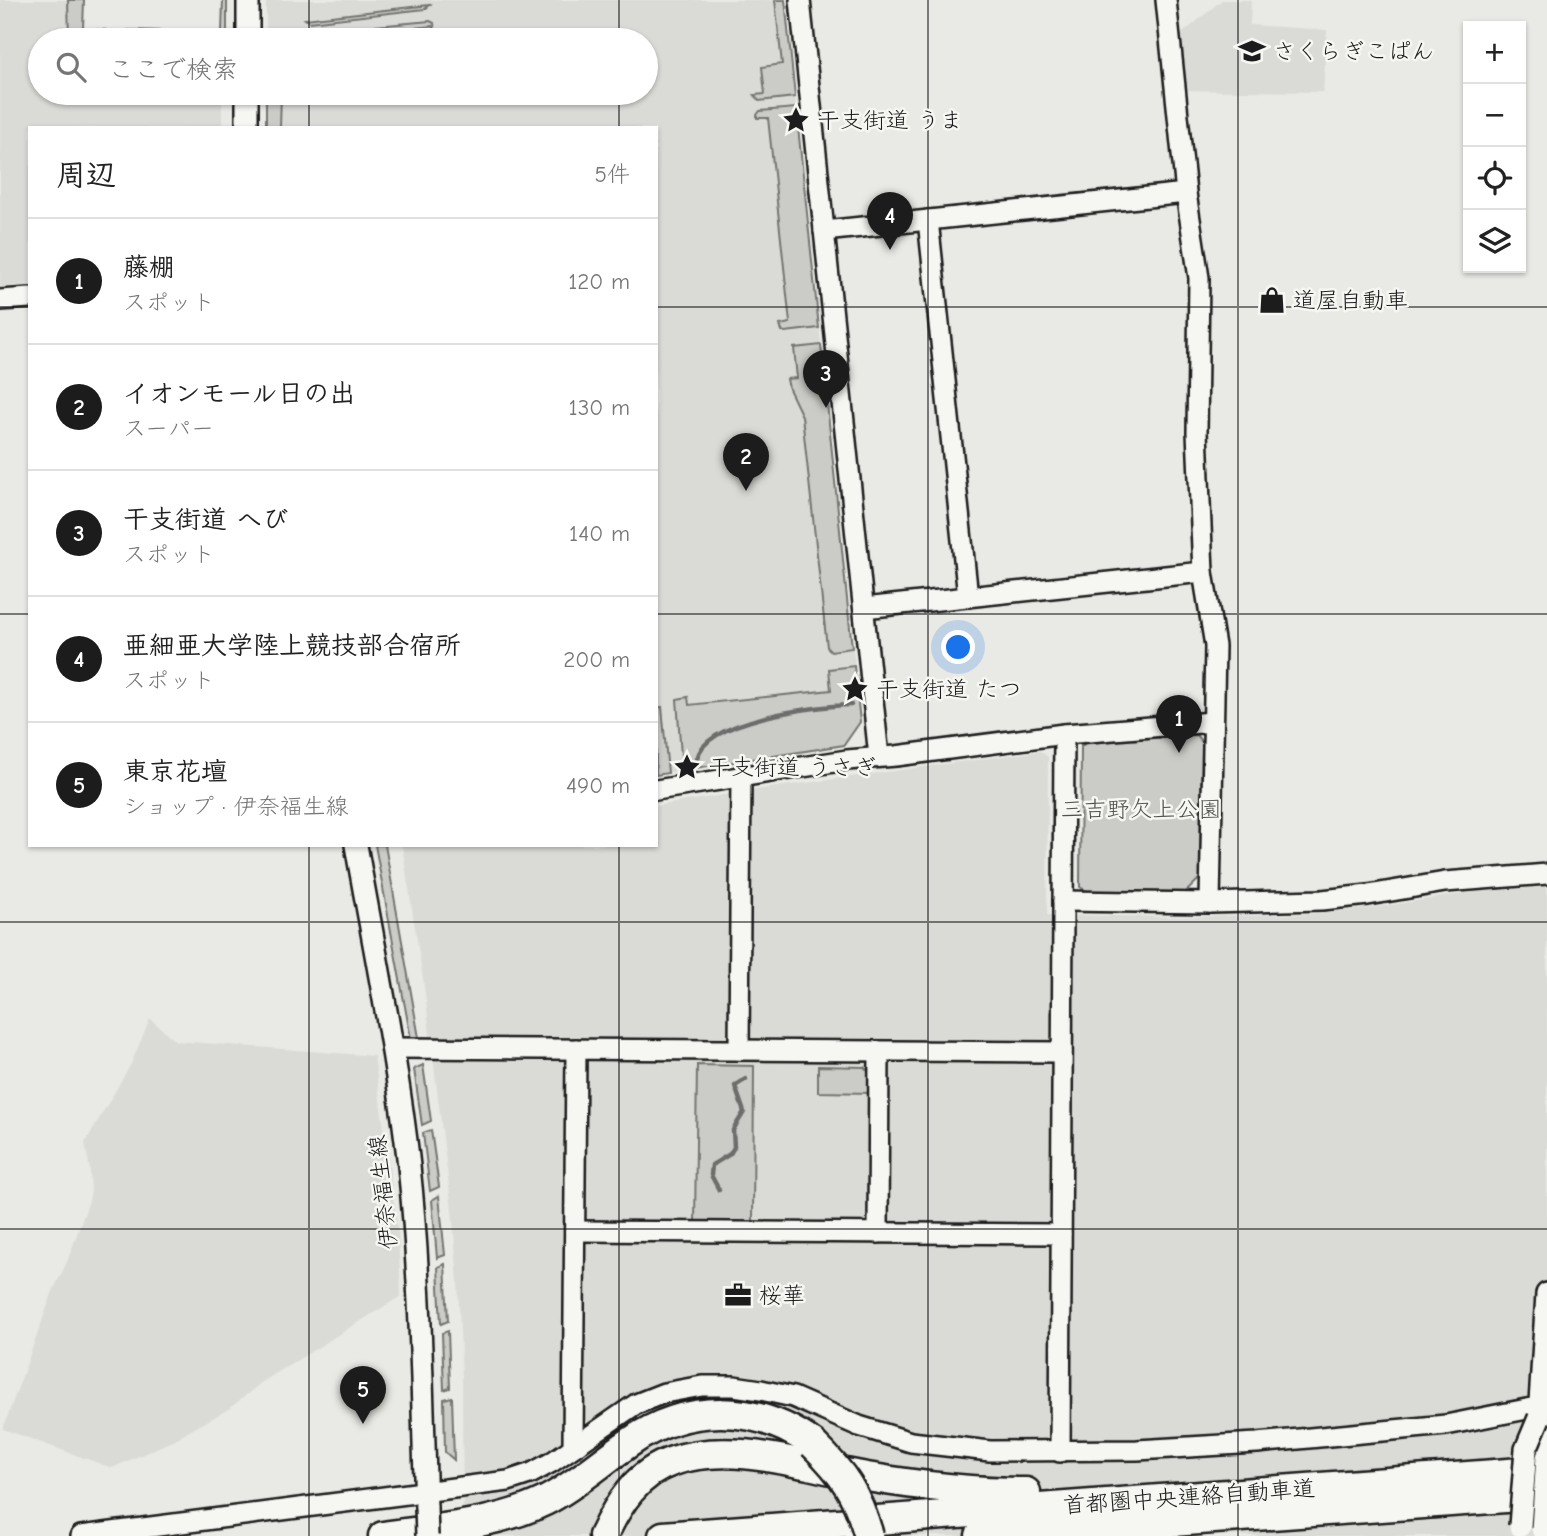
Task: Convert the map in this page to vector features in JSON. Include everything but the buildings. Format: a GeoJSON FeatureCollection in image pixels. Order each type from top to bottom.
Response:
{"type":"FeatureCollection","features":[{"type":"Feature","properties":{"kind":"highway"},"geometry":{"type":"LineString","coordinates":[[383,1536],[484,1521],[523,1510],[546,1501],[642,1434],[663,1423],[692,1415],[720,1412],[765,1418],[788,1428],[813,1444],[838,1468],[852,1491],[869,1536]]}},
{"type":"Feature","properties":{"kind":"highway"},"geometry":{"type":"LineString","coordinates":[[603,1536],[617,1508],[642,1479],[671,1461],[698,1454],[726,1452],[882,1480],[982,1492],[1235,1493]]}},
{"type":"Feature","properties":{"kind":"highway","name":"首都圏中央連絡自動車道"},"geometry":{"type":"LineString","coordinates":[[663,1536],[1547,1470]]}},
{"type":"Feature","properties":{"kind":"highway","name":"首都圏中央連絡自動車道"},"geometry":{"type":"LineString","coordinates":[[980,1536],[1547,1495]]}},
{"type":"Feature","properties":{"kind":"highway"},"geometry":{"type":"LineString","coordinates":[[1168,1536],[1383,1508]]}},
{"type":"Feature","properties":{"kind":"main road"},"geometry":{"type":"LineString","coordinates":[[248,0],[248,28]]}},
{"type":"Feature","properties":{"kind":"main road"},"geometry":{"type":"LineString","coordinates":[[247,105],[247,126]]}},
{"type":"Feature","properties":{"kind":"main road","name":"伊奈福生線"},"geometry":{"type":"LineString","coordinates":[[356,847],[392,1048],[409,1165],[419,1284],[427,1536]]}},
{"type":"Feature","properties":{"kind":"main road"},"geometry":{"type":"LineString","coordinates":[[1547,1294],[1542,1410],[1547,1448]]}},
{"type":"Feature","properties":{"kind":"main road"},"geometry":{"type":"LineString","coordinates":[[1520,1531],[1527,1449],[1542,1410]]}},
{"type":"Feature","properties":{"kind":"main road"},"geometry":{"type":"LineString","coordinates":[[1542,1532],[1547,1457]]}},
{"type":"Feature","properties":{"kind":"street"},"geometry":{"type":"LineString","coordinates":[[800,0],[879,758]]}},
{"type":"Feature","properties":{"kind":"street"},"geometry":{"type":"LineString","coordinates":[[1166,0],[1186,193],[1199,278],[1198,432],[1203,572],[1215,646],[1210,903]]}},
{"type":"Feature","properties":{"kind":"street"},"geometry":{"type":"LineString","coordinates":[[824,231],[1186,193]]}},
{"type":"Feature","properties":{"kind":"street"},"geometry":{"type":"LineString","coordinates":[[928,220],[968,597]]}},
{"type":"Feature","properties":{"kind":"street"},"geometry":{"type":"LineString","coordinates":[[0,300],[28,298]]}},
{"type":"Feature","properties":{"kind":"street"},"geometry":{"type":"LineString","coordinates":[[864,608],[1203,572]]}},
{"type":"Feature","properties":{"kind":"street"},"geometry":{"type":"LineString","coordinates":[[658,790],[847,760],[1064,734],[1213,722]]}},
{"type":"Feature","properties":{"kind":"street"},"geometry":{"type":"LineString","coordinates":[[1060,1452],[1064,734]]}},
{"type":"Feature","properties":{"kind":"street"},"geometry":{"type":"LineString","coordinates":[[739,1050],[741,775]]}},
{"type":"Feature","properties":{"kind":"street"},"geometry":{"type":"LineString","coordinates":[[1063,901],[1210,903],[1322,900],[1445,882],[1547,874]]}},
{"type":"Feature","properties":{"kind":"street"},"geometry":{"type":"LineString","coordinates":[[392,1048],[1062,1052]]}},
{"type":"Feature","properties":{"kind":"street"},"geometry":{"type":"LineString","coordinates":[[573,1446],[576,1049]]}},
{"type":"Feature","properties":{"kind":"street"},"geometry":{"type":"LineString","coordinates":[[878,1233],[879,1051]]}},
{"type":"Feature","properties":{"kind":"street"},"geometry":{"type":"LineString","coordinates":[[575,1231],[1061,1234]]}},
{"type":"Feature","properties":{"kind":"street"},"geometry":{"type":"LineString","coordinates":[[80,1536],[426,1499],[508,1481],[532,1473],[636,1405],[664,1393],[702,1386],[734,1385],[793,1397],[859,1426],[911,1442],[990,1451],[1185,1448],[1447,1425],[1542,1410]]}},
{"type":"Feature","properties":{"kind":"shaded area"},"geometry":{"type":"Polygon","coordinates":[[[0,0],[74,0],[74,28],[28,28],[28,105],[222,105],[222,126],[28,126],[28,285],[0,287],[0,0]]]}},
{"type":"Feature","properties":{"kind":"shaded area"},"geometry":{"type":"Polygon","coordinates":[[[266,0],[785,0],[858,697],[692,767],[664,774],[658,732],[658,126],[266,126],[266,105],[658,105],[658,28],[266,28],[266,0]]]}},
{"type":"Feature","properties":{"kind":"shaded area","name":"さくらぎこぱん"},"geometry":{"type":"Polygon","coordinates":[[[1222,0],[1251,0],[1250,25],[1327,30],[1323,92],[1182,90],[1177,38],[1222,0]]]}},
{"type":"Feature","properties":{"kind":"shaded area"},"geometry":{"type":"Polygon","coordinates":[[[1040,751],[1048,757],[1047,915],[1180,917],[1309,914],[1364,909],[1475,892],[1547,887],[1547,1536],[463,1536],[462,1378],[452,1209],[424,985],[402,847],[658,847],[658,806],[1040,751]]]}},
{"type":"Feature","properties":{"kind":"shaded area"},"geometry":{"type":"Polygon","coordinates":[[[150,1019],[176,1041],[374,1056],[398,1233],[401,1296],[262,1382],[230,1408],[172,1441],[112,1468],[3,1429],[89,1201],[90,1170],[85,1143],[131,1064],[150,1019]]]}},
{"type":"Feature","properties":{"kind":"green space"},"geometry":{"type":"Polygon","coordinates":[[[68,0],[84,0],[83,28],[69,28],[68,0]]]}},
{"type":"Feature","properties":{"kind":"green space"},"geometry":{"type":"Polygon","coordinates":[[[223,0],[227,0],[227,28],[222,28],[223,0]]]}},
{"type":"Feature","properties":{"kind":"green space"},"geometry":{"type":"Polygon","coordinates":[[[775,0],[785,0],[795,97],[759,101],[754,95],[765,94],[762,67],[782,64],[775,0]]]}},
{"type":"Feature","properties":{"kind":"green space"},"geometry":{"type":"Polygon","coordinates":[[[430,5],[425,9],[309,22],[305,19],[430,5]]]}},
{"type":"Feature","properties":{"kind":"green space"},"geometry":{"type":"Polygon","coordinates":[[[430,21],[434,23],[435,28],[432,26],[354,28],[430,21]]]}},
{"type":"Feature","properties":{"kind":"green space"},"geometry":{"type":"Polygon","coordinates":[[[266,105],[281,105],[280,126],[266,126],[266,105]]]}},
{"type":"Feature","properties":{"kind":"green space"},"geometry":{"type":"Polygon","coordinates":[[[796,108],[819,328],[785,332],[780,325],[790,323],[768,118],[757,118],[757,115],[760,111],[796,108]]]}},
{"type":"Feature","properties":{"kind":"green space"},"geometry":{"type":"Polygon","coordinates":[[[821,345],[852,648],[831,651],[827,647],[802,416],[787,379],[797,378],[794,348],[821,345]]]}},
{"type":"Feature","properties":{"kind":"green space"},"geometry":{"type":"Polygon","coordinates":[[[854,666],[860,722],[844,745],[682,770],[677,699],[688,697],[689,705],[831,690],[829,669],[854,666]]]}},
{"type":"Feature","properties":{"kind":"green space"},"geometry":{"type":"Polygon","coordinates":[[[662,707],[668,773],[658,775],[658,708],[662,707]]]}},
{"type":"Feature","properties":{"kind":"green space","name":"三吉野欠上公園"},"geometry":{"type":"Polygon","coordinates":[[[1196,735],[1202,742],[1200,878],[1186,892],[1089,892],[1080,887],[1081,747],[1085,743],[1196,735]]]}},
{"type":"Feature","properties":{"kind":"green space"},"geometry":{"type":"Polygon","coordinates":[[[375,847],[385,847],[419,1038],[411,1039],[375,847]]]}},
{"type":"Feature","properties":{"kind":"green space"},"geometry":{"type":"Polygon","coordinates":[[[423,1065],[431,1121],[422,1125],[414,1069],[423,1065]]]}},
{"type":"Feature","properties":{"kind":"green space"},"geometry":{"type":"Polygon","coordinates":[[[697,1065],[754,1066],[753,1224],[695,1224],[697,1065]]]}},
{"type":"Feature","properties":{"kind":"green space"},"geometry":{"type":"Polygon","coordinates":[[[818,1066],[864,1067],[871,1074],[871,1093],[818,1092],[818,1066]]]}},
{"type":"Feature","properties":{"kind":"green space"},"geometry":{"type":"Polygon","coordinates":[[[431,1130],[439,1187],[430,1191],[423,1133],[431,1130]]]}},
{"type":"Feature","properties":{"kind":"green space"},"geometry":{"type":"Polygon","coordinates":[[[439,1196],[445,1255],[437,1258],[432,1200],[439,1196]]]}},
{"type":"Feature","properties":{"kind":"green space"},"geometry":{"type":"Polygon","coordinates":[[[445,1264],[448,1321],[441,1324],[438,1267],[445,1264]]]}},
{"type":"Feature","properties":{"kind":"green space"},"geometry":{"type":"Polygon","coordinates":[[[448,1331],[450,1388],[444,1390],[442,1333],[448,1331]]]}},
{"type":"Feature","properties":{"kind":"green space"},"geometry":{"type":"Polygon","coordinates":[[[452,1397],[454,1460],[445,1452],[444,1399],[452,1397]]]}},
{"type":"Feature","properties":{"kind":"waterway"},"geometry":{"type":"LineString","coordinates":[[697,759],[704,745],[740,725],[789,712],[851,705]]}},
{"type":"Feature","properties":{"kind":"waterway"},"geometry":{"type":"LineString","coordinates":[[719,1190],[711,1175],[712,1165],[730,1154],[734,1147],[733,1130],[744,1112],[735,1086],[746,1079]]}},
{"type":"Feature","properties":{"kind":"place","name":"さくらぎこぱん"},"geometry":{"type":"Point","coordinates":[1252,51]}},
{"type":"Feature","properties":{"kind":"place","name":"干支街道 うま"},"geometry":{"type":"Point","coordinates":[796,120]}},
{"type":"Feature","properties":{"kind":"place","name":"亜細亜大学陸上競技部合宿所"},"geometry":{"type":"Point","coordinates":[890,250]}},
{"type":"Feature","properties":{"kind":"place","name":"道屋自動車"},"geometry":{"type":"Point","coordinates":[1272,300]}},
{"type":"Feature","properties":{"kind":"place","name":"干支街道 へび"},"geometry":{"type":"Point","coordinates":[826,408]}},
{"type":"Feature","properties":{"kind":"place","name":"イオンモール日の出"},"geometry":{"type":"Point","coordinates":[746,491]}},
{"type":"Feature","properties":{"kind":"place","name":"干支街道 たつ"},"geometry":{"type":"Point","coordinates":[855,689]}},
{"type":"Feature","properties":{"kind":"place","name":"藤棚"},"geometry":{"type":"Point","coordinates":[1179,753]}},
{"type":"Feature","properties":{"kind":"place","name":"干支街道 うさぎ"},"geometry":{"type":"Point","coordinates":[687,767]}},
{"type":"Feature","properties":{"kind":"place","name":"桜華"},"geometry":{"type":"Point","coordinates":[738,1295]}},
{"type":"Feature","properties":{"kind":"place","name":"東京花壇"},"geometry":{"type":"Point","coordinates":[363,1424]}}]}
